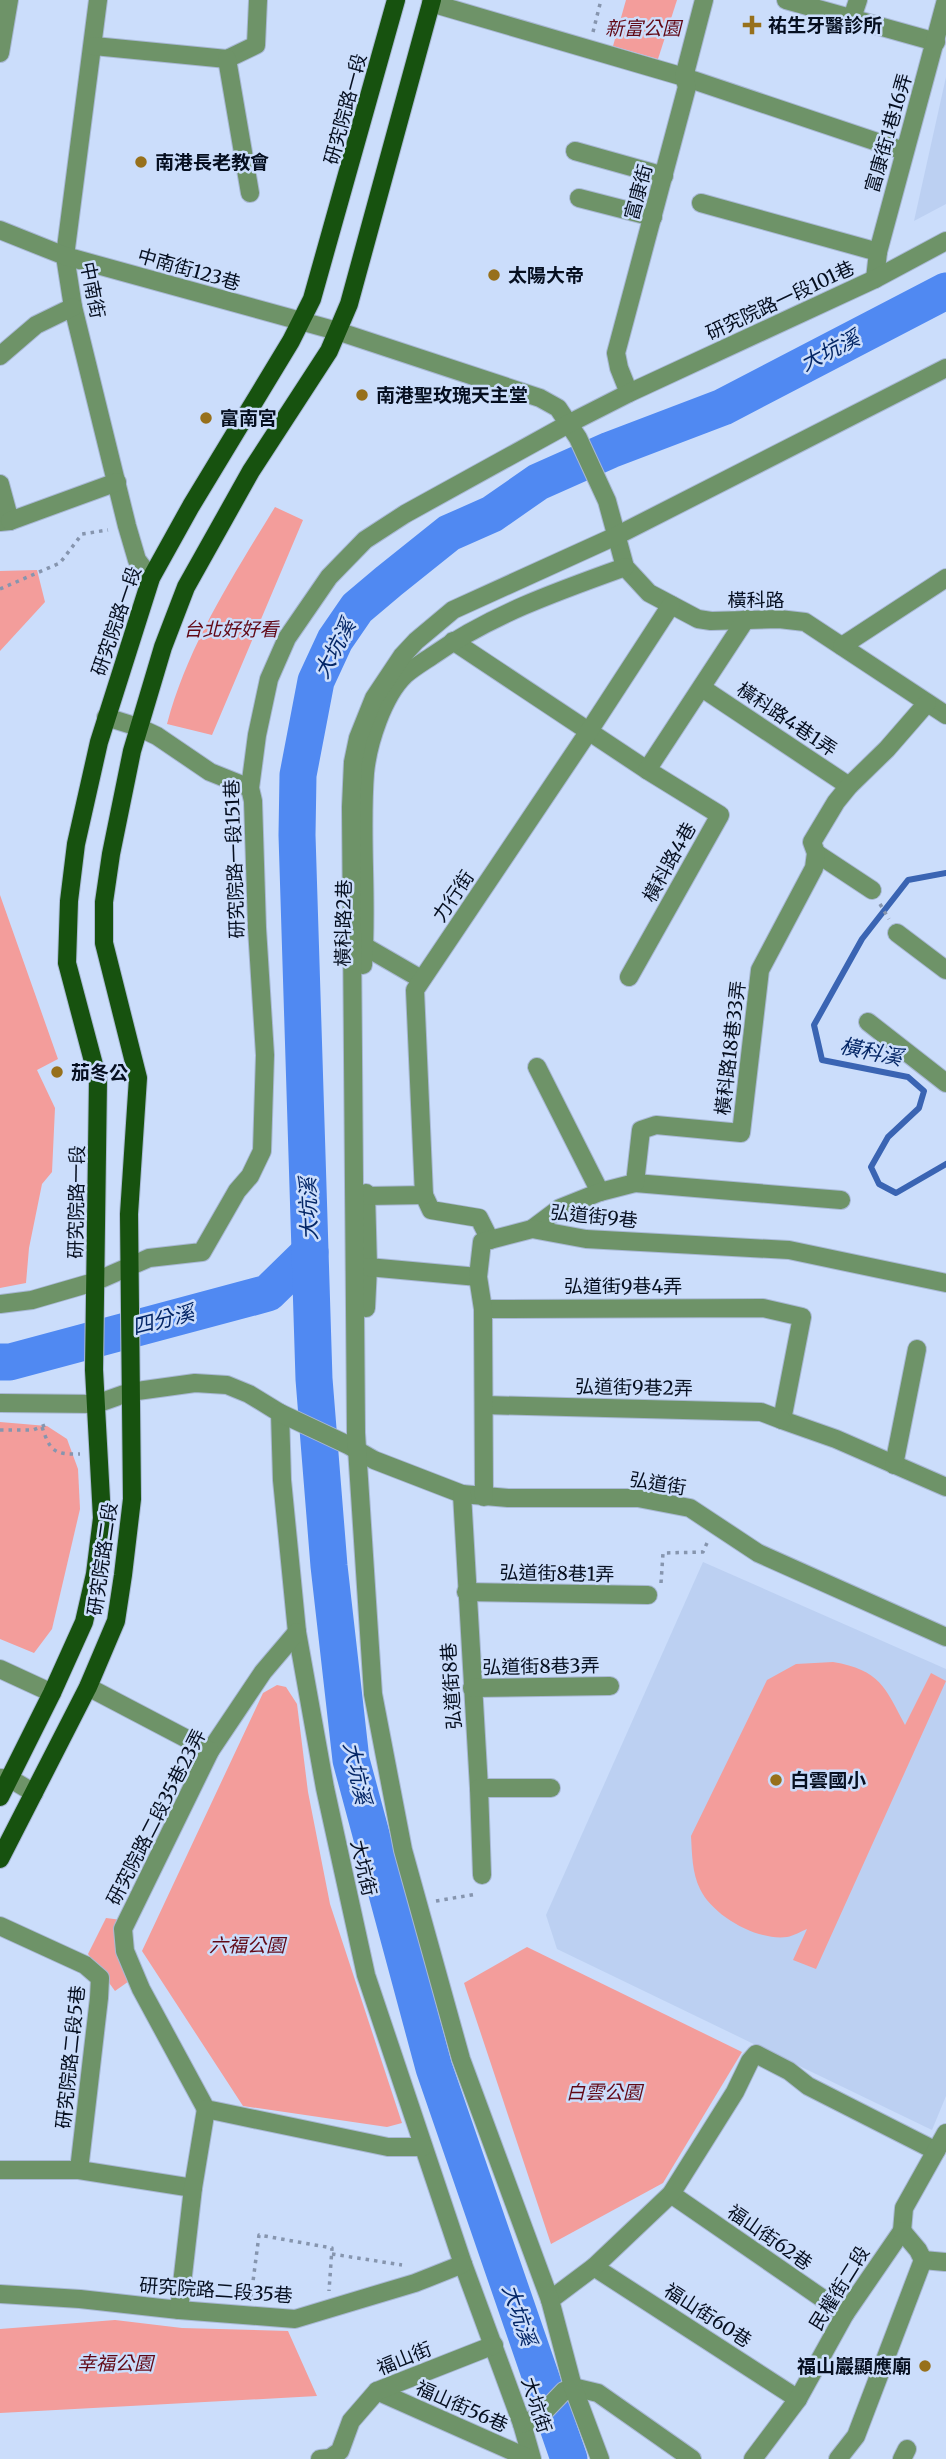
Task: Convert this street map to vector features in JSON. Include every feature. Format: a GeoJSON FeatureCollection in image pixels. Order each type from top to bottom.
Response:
{"type":"FeatureCollection","features":[{"type":"Feature","properties":{"kind":"main road","name":"研究院路一段"},"geometry":{"type":"LineString","coordinates":[[94,1370],[98,1080],[66,963],[69,901],[76,844],[106,717],[151,578],[191,506],[302,322],[312,299],[341,204],[396,0]]}},
{"type":"Feature","properties":{"kind":"main road"},"geometry":{"type":"LineString","coordinates":[[129,1267],[129,1214],[138,1078],[104,943],[104,902],[111,854],[138,727],[163,647],[186,587],[251,471],[329,351],[349,304],[432,1]]}},
{"type":"Feature","properties":{"kind":"main road","name":"研究院路二段"},"geometry":{"type":"LineString","coordinates":[[0,1859],[88,1687],[116,1621],[132,1499],[129,1267]]}},
{"type":"Feature","properties":{"kind":"main road","name":"研究院路二段"},"geometry":{"type":"LineString","coordinates":[[0,1797],[5,1778],[52,1693],[84,1622],[95,1574],[102,1518],[94,1370]]}},
{"type":"Feature","properties":{"kind":"street"},"geometry":{"type":"LineString","coordinates":[[0,53],[9,0]]}},
{"type":"Feature","properties":{"kind":"street","name":"中南街"},"geometry":{"type":"LineString","coordinates":[[98,0],[65,256],[73,307],[127,526],[137,560],[151,578]]}},
{"type":"Feature","properties":{"kind":"street"},"geometry":{"type":"LineString","coordinates":[[94,46],[227,59],[256,44],[258,0]]}},
{"type":"Feature","properties":{"kind":"street","name":"富康街"},"geometry":{"type":"LineString","coordinates":[[629,393],[616,353],[687,87],[684,77],[704,0]]}},
{"type":"Feature","properties":{"kind":"street"},"geometry":{"type":"LineString","coordinates":[[786,0],[936,42]]}},
{"type":"Feature","properties":{"kind":"street"},"geometry":{"type":"LineString","coordinates":[[852,18],[858,0]]}},
{"type":"Feature","properties":{"kind":"street","name":"富康街1巷16弄"},"geometry":{"type":"LineString","coordinates":[[876,279],[878,252],[946,0]]}},
{"type":"Feature","properties":{"kind":"street"},"geometry":{"type":"LineString","coordinates":[[432,1],[684,77],[904,151]]}},
{"type":"Feature","properties":{"kind":"street"},"geometry":{"type":"LineString","coordinates":[[227,59],[250,193]]}},
{"type":"Feature","properties":{"kind":"street"},"geometry":{"type":"LineString","coordinates":[[575,151],[664,176]]}},
{"type":"Feature","properties":{"kind":"street"},"geometry":{"type":"LineString","coordinates":[[579,198],[653,217]]}},
{"type":"Feature","properties":{"kind":"street"},"geometry":{"type":"LineString","coordinates":[[701,203],[878,252]]}},
{"type":"Feature","properties":{"kind":"street","name":"中南街123巷"},"geometry":{"type":"LineString","coordinates":[[0,230],[65,256],[302,322]]}},
{"type":"Feature","properties":{"kind":"street","name":"研究院路一段101巷"},"geometry":{"type":"LineString","coordinates":[[629,393],[876,279],[946,241]]}},
{"type":"Feature","properties":{"kind":"street"},"geometry":{"type":"LineString","coordinates":[[0,356],[36,325],[73,307]]}},
{"type":"Feature","properties":{"kind":"street"},"geometry":{"type":"LineString","coordinates":[[302,322],[540,398],[558,408],[574,431],[607,501],[625,567]]}},
{"type":"Feature","properties":{"kind":"street"},"geometry":{"type":"LineString","coordinates":[[600,2459],[568,2389],[550,2300],[461,2059],[403,1850],[373,1694],[350,1447],[356,1426],[351,781],[358,738],[374,698],[402,656],[416,640],[453,610],[618,535],[946,368]]}},
{"type":"Feature","properties":{"kind":"street","name":"研究院路一段151巷"},"geometry":{"type":"LineString","coordinates":[[0,1304],[32,1300],[94,1282],[149,1258],[202,1252],[237,1191],[250,1176],[262,1151],[265,1055],[253,801],[250,788],[257,735],[269,678],[287,638],[329,577],[365,540],[405,514],[574,431],[629,393]]}},
{"type":"Feature","properties":{"kind":"street"},"geometry":{"type":"LineString","coordinates":[[0,484],[5,522],[117,482]]}},
{"type":"Feature","properties":{"kind":"street","name":"橫科路"},"geometry":{"type":"LineString","coordinates":[[625,567],[649,593],[698,619],[711,621],[779,618],[805,622],[946,715]]}},
{"type":"Feature","properties":{"kind":"street","name":"橫科路2巷"},"geometry":{"type":"LineString","coordinates":[[356,1426],[368,1267],[363,968],[365,788],[372,737],[387,702],[405,675],[453,641],[544,595],[625,567]]}},
{"type":"Feature","properties":{"kind":"street"},"geometry":{"type":"LineString","coordinates":[[405,675],[429,645],[444,632],[533,575]]}},
{"type":"Feature","properties":{"kind":"street"},"geometry":{"type":"LineString","coordinates":[[842,646],[946,578]]}},
{"type":"Feature","properties":{"kind":"street","name":"力行街"},"geometry":{"type":"LineString","coordinates":[[424,1195],[415,990],[671,605]]}},
{"type":"Feature","properties":{"kind":"street"},"geometry":{"type":"LineString","coordinates":[[453,641],[647,770],[746,619]]}},
{"type":"Feature","properties":{"kind":"street","name":"橫科路4巷1弄"},"geometry":{"type":"LineString","coordinates":[[702,688],[849,786]]}},
{"type":"Feature","properties":{"kind":"street"},"geometry":{"type":"LineString","coordinates":[[872,890],[816,853],[812,842],[849,786],[887,750],[928,703]]}},
{"type":"Feature","properties":{"kind":"street"},"geometry":{"type":"LineString","coordinates":[[106,717],[157,736],[210,772],[250,788]]}},
{"type":"Feature","properties":{"kind":"street","name":"橫科路4巷"},"geometry":{"type":"LineString","coordinates":[[629,977],[720,815],[647,770]]}},
{"type":"Feature","properties":{"kind":"street","name":"橫科路18巷33弄"},"geometry":{"type":"LineString","coordinates":[[635,1183],[641,1130],[656,1125],[741,1133],[760,970],[814,868],[816,853]]}},
{"type":"Feature","properties":{"kind":"street"},"geometry":{"type":"LineString","coordinates":[[897,933],[946,970]]}},
{"type":"Feature","properties":{"kind":"street"},"geometry":{"type":"LineString","coordinates":[[364,946],[421,979]]}},
{"type":"Feature","properties":{"kind":"street"},"geometry":{"type":"LineString","coordinates":[[868,1022],[946,1083]]}},
{"type":"Feature","properties":{"kind":"street"},"geometry":{"type":"LineString","coordinates":[[537,1067],[600,1192]]}},
{"type":"Feature","properties":{"kind":"street"},"geometry":{"type":"LineString","coordinates":[[532,1229],[560,1208],[600,1192],[635,1183],[841,1200]]}},
{"type":"Feature","properties":{"kind":"street"},"geometry":{"type":"LineString","coordinates":[[366,1196],[424,1195],[431,1210],[479,1218],[490,1241],[482,1242],[478,1277],[483,1309],[484,1497]]}},
{"type":"Feature","properties":{"kind":"street","name":"弘道街9巷"},"geometry":{"type":"LineString","coordinates":[[490,1241],[532,1229],[586,1240],[789,1250],[946,1283]]}},
{"type":"Feature","properties":{"kind":"street"},"geometry":{"type":"LineString","coordinates":[[368,1267],[478,1277]]}},
{"type":"Feature","properties":{"kind":"street","name":"弘道街9巷4弄"},"geometry":{"type":"LineString","coordinates":[[483,1309],[763,1308],[802,1317],[782,1420]]}},
{"type":"Feature","properties":{"kind":"street"},"geometry":{"type":"LineString","coordinates":[[894,1465],[917,1349]]}},
{"type":"Feature","properties":{"kind":"street"},"geometry":{"type":"LineString","coordinates":[[0,1403],[96,1404],[130,1392],[195,1383],[227,1385],[249,1394],[280,1413]]}},
{"type":"Feature","properties":{"kind":"street","name":"弘道街9巷2弄"},"geometry":{"type":"LineString","coordinates":[[484,1405],[761,1412],[836,1439],[946,1487]]}},
{"type":"Feature","properties":{"kind":"street","name":"弘道街"},"geometry":{"type":"LineString","coordinates":[[280,1413],[374,1460],[462,1494],[484,1497],[638,1498],[690,1508],[758,1553],[946,1637]]}},
{"type":"Feature","properties":{"kind":"street","name":"大坑街"},"geometry":{"type":"LineString","coordinates":[[280,1413],[282,1480],[297,1632],[325,1788],[366,1975],[463,2264],[522,2424],[531,2459]]}},
{"type":"Feature","properties":{"kind":"street","name":"弘道街8巷"},"geometry":{"type":"LineString","coordinates":[[462,1494],[482,1875]]}},
{"type":"Feature","properties":{"kind":"street","name":"弘道街8巷1弄"},"geometry":{"type":"LineString","coordinates":[[466,1592],[648,1595]]}},
{"type":"Feature","properties":{"kind":"street","name":"研究院路二段35巷23弄"},"geometry":{"type":"LineString","coordinates":[[206,2109],[141,1989],[126,1952],[123,1929],[210,1752],[263,1672],[297,1632]]}},
{"type":"Feature","properties":{"kind":"street"},"geometry":{"type":"LineString","coordinates":[[0,1669],[52,1693]]}},
{"type":"Feature","properties":{"kind":"street","name":"弘道街8巷3弄"},"geometry":{"type":"LineString","coordinates":[[472,1688],[610,1686]]}},
{"type":"Feature","properties":{"kind":"street"},"geometry":{"type":"LineString","coordinates":[[88,1687],[210,1752]]}},
{"type":"Feature","properties":{"kind":"street"},"geometry":{"type":"LineString","coordinates":[[5,1778],[34,1793]]}},
{"type":"Feature","properties":{"kind":"street"},"geometry":{"type":"LineString","coordinates":[[479,1788],[551,1788]]}},
{"type":"Feature","properties":{"kind":"street","name":"研究院路二段5巷"},"geometry":{"type":"LineString","coordinates":[[0,1926],[85,1965],[100,1978],[79,2170]]}},
{"type":"Feature","properties":{"kind":"street"},"geometry":{"type":"LineString","coordinates":[[550,2300],[594,2267],[671,2194],[735,2092],[755,2054],[789,2071],[808,2086],[936,2151]]}},
{"type":"Feature","properties":{"kind":"street"},"geometry":{"type":"LineString","coordinates":[[179,2310],[192,2188],[206,2109],[388,2147],[423,2147]]}},
{"type":"Feature","properties":{"kind":"street","name":"民權街二段"},"geometry":{"type":"LineString","coordinates":[[753,2459],[798,2399],[845,2314],[902,2231],[904,2208],[946,2133]]}},
{"type":"Feature","properties":{"kind":"street"},"geometry":{"type":"LineString","coordinates":[[0,2170],[79,2170],[192,2188]]}},
{"type":"Feature","properties":{"kind":"street","name":"福山街62巷"},"geometry":{"type":"LineString","coordinates":[[671,2194],[845,2314]]}},
{"type":"Feature","properties":{"kind":"street"},"geometry":{"type":"LineString","coordinates":[[838,2459],[856,2436],[923,2260],[902,2231]]}},
{"type":"Feature","properties":{"kind":"street"},"geometry":{"type":"LineString","coordinates":[[923,2260],[945,2262]]}},
{"type":"Feature","properties":{"kind":"street","name":"研究院路二段35巷"},"geometry":{"type":"LineString","coordinates":[[0,2294],[295,2319],[327,2311],[463,2264]]}},
{"type":"Feature","properties":{"kind":"street","name":"福山街60巷"},"geometry":{"type":"LineString","coordinates":[[594,2267],[798,2399]]}},
{"type":"Feature","properties":{"kind":"street","name":"福山街"},"geometry":{"type":"LineString","coordinates":[[320,2459],[330,2459],[340,2451],[351,2421],[377,2391],[494,2345]]}},
{"type":"Feature","properties":{"kind":"street"},"geometry":{"type":"LineString","coordinates":[[522,2424],[540,2416],[568,2389]]}},
{"type":"Feature","properties":{"kind":"street"},"geometry":{"type":"LineString","coordinates":[[568,2389],[598,2393],[692,2459]]}},
{"type":"Feature","properties":{"kind":"street","name":"福山街56巷"},"geometry":{"type":"LineString","coordinates":[[377,2391],[531,2459]]}},
{"type":"Feature","properties":{"kind":"path"},"geometry":{"type":"LineString","coordinates":[[588,49],[601,0]]}},
{"type":"Feature","properties":{"kind":"path"},"geometry":{"type":"LineString","coordinates":[[0,589],[60,563],[82,534],[127,526]]}},
{"type":"Feature","properties":{"kind":"path"},"geometry":{"type":"LineString","coordinates":[[872,890],[897,933]]}},
{"type":"Feature","properties":{"kind":"path"},"geometry":{"type":"LineString","coordinates":[[42,1427],[51,1449],[59,1453],[85,1452]]}},
{"type":"Feature","properties":{"kind":"path"},"geometry":{"type":"LineString","coordinates":[[648,1595],[661,1593],[663,1553],[703,1552],[716,1526]]}},
{"type":"Feature","properties":{"kind":"path"},"geometry":{"type":"LineString","coordinates":[[418,1905],[482,1893],[482,1875]]}},
{"type":"Feature","properties":{"kind":"path"},"geometry":{"type":"LineString","coordinates":[[248,2315],[259,2235],[332,2248],[327,2311]]}},
{"type":"Feature","properties":{"kind":"path"},"geometry":{"type":"LineString","coordinates":[[332,2254],[404,2266],[432,2276]]}},
{"type":"Feature","properties":{"kind":"shaded area"},"geometry":{"type":"Polygon","coordinates":[[[946,77],[946,204],[914,221],[946,77]]]}},
{"type":"Feature","properties":{"kind":"shaded area","name":"白雲國小"},"geometry":{"type":"Polygon","coordinates":[[[703,1562],[946,1669],[946,2096],[932,2130],[557,1949],[546,1915],[703,1562]]]}},
{"type":"Feature","properties":{"kind":"green space","name":"新富公園"},"geometry":{"type":"Polygon","coordinates":[[[626,0],[677,0],[658,59],[613,46],[626,0]]]}},
{"type":"Feature","properties":{"kind":"green space","name":"台北好好看"},"geometry":{"type":"Polygon","coordinates":[[[275,507],[303,520],[212,735],[167,724],[199,639],[275,507]]]}},
{"type":"Feature","properties":{"kind":"green space"},"geometry":{"type":"Polygon","coordinates":[[[37,570],[45,602],[0,651],[0,571],[37,570]]]}},
{"type":"Feature","properties":{"kind":"green space"},"geometry":{"type":"Polygon","coordinates":[[[0,895],[58,1059],[37,1070],[55,1108],[52,1172],[42,1184],[29,1248],[26,1283],[0,1288],[0,895]]]}},
{"type":"Feature","properties":{"kind":"green space"},"geometry":{"type":"Polygon","coordinates":[[[0,1422],[47,1426],[67,1439],[78,1469],[80,1509],[52,1629],[34,1653],[0,1639],[0,1422]]]}},
{"type":"Feature","properties":{"kind":"green space"},"geometry":{"type":"Polygon","coordinates":[[[833,1662],[861,1670],[879,1682],[905,1725],[931,1673],[946,1681],[816,1969],[793,1960],[807,1929],[787,1937],[763,1935],[737,1925],[706,1899],[695,1876],[691,1836],[767,1680],[796,1664],[833,1662]]]}},
{"type":"Feature","properties":{"kind":"green space","name":"六福公園"},"geometry":{"type":"Polygon","coordinates":[[[277,1685],[286,1687],[297,1704],[308,1792],[330,1904],[402,2123],[387,2127],[243,2106],[142,1951],[263,1693],[277,1685]]]}},
{"type":"Feature","properties":{"kind":"green space"},"geometry":{"type":"Polygon","coordinates":[[[106,1918],[122,1920],[132,1979],[115,1991],[88,1954],[106,1918]]]}},
{"type":"Feature","properties":{"kind":"green space","name":"白雲公園"},"geometry":{"type":"Polygon","coordinates":[[[527,1947],[742,2052],[663,2183],[551,2244],[464,1983],[527,1947]]]}},
{"type":"Feature","properties":{"kind":"green space","name":"幸福公園"},"geometry":{"type":"Polygon","coordinates":[[[115,2320],[182,2328],[288,2331],[317,2396],[0,2413],[0,2329],[115,2320]]]}},
{"type":"Feature","properties":{"kind":"waterway","name":"大坑溪"},"geometry":{"type":"LineString","coordinates":[[569,2459],[434,2068],[351,1760],[329,1566],[314,1379],[297,835],[298,775],[316,681],[335,640],[357,608],[449,533],[492,514],[538,482],[610,450],[723,407],[946,291]]}},
{"type":"Feature","properties":{"kind":"waterway","name":"橫科溪"},"geometry":{"type":"LineString","coordinates":[[946,873],[908,880],[862,939],[814,1025],[822,1060],[908,1077],[924,1091],[919,1108],[888,1137],[871,1167],[879,1184],[896,1193],[946,1164]]}},
{"type":"Feature","properties":{"kind":"waterway","name":"四分溪"},"geometry":{"type":"LineString","coordinates":[[0,1362],[10,1362],[268,1293],[310,1252]]}},
{"type":"Feature","properties":{"kind":"place","name":"祐生牙醫診所"},"geometry":{"type":"Point","coordinates":[752,25]}},
{"type":"Feature","properties":{"kind":"place","name":"南港長老教會"},"geometry":{"type":"Point","coordinates":[141,162]}},
{"type":"Feature","properties":{"kind":"place","name":"太陽大帝"},"geometry":{"type":"Point","coordinates":[494,275]}},
{"type":"Feature","properties":{"kind":"place","name":"南港聖玫瑰天主堂"},"geometry":{"type":"Point","coordinates":[362,395]}},
{"type":"Feature","properties":{"kind":"place","name":"富南宮"},"geometry":{"type":"Point","coordinates":[206,418]}},
{"type":"Feature","properties":{"kind":"place","name":"茄冬公"},"geometry":{"type":"Point","coordinates":[57,1072]}},
{"type":"Feature","properties":{"kind":"place","name":"白雲國小"},"geometry":{"type":"Point","coordinates":[776,1780]}},
{"type":"Feature","properties":{"kind":"place","name":"福山巖顯應廟"},"geometry":{"type":"Point","coordinates":[925,2366]}}]}
